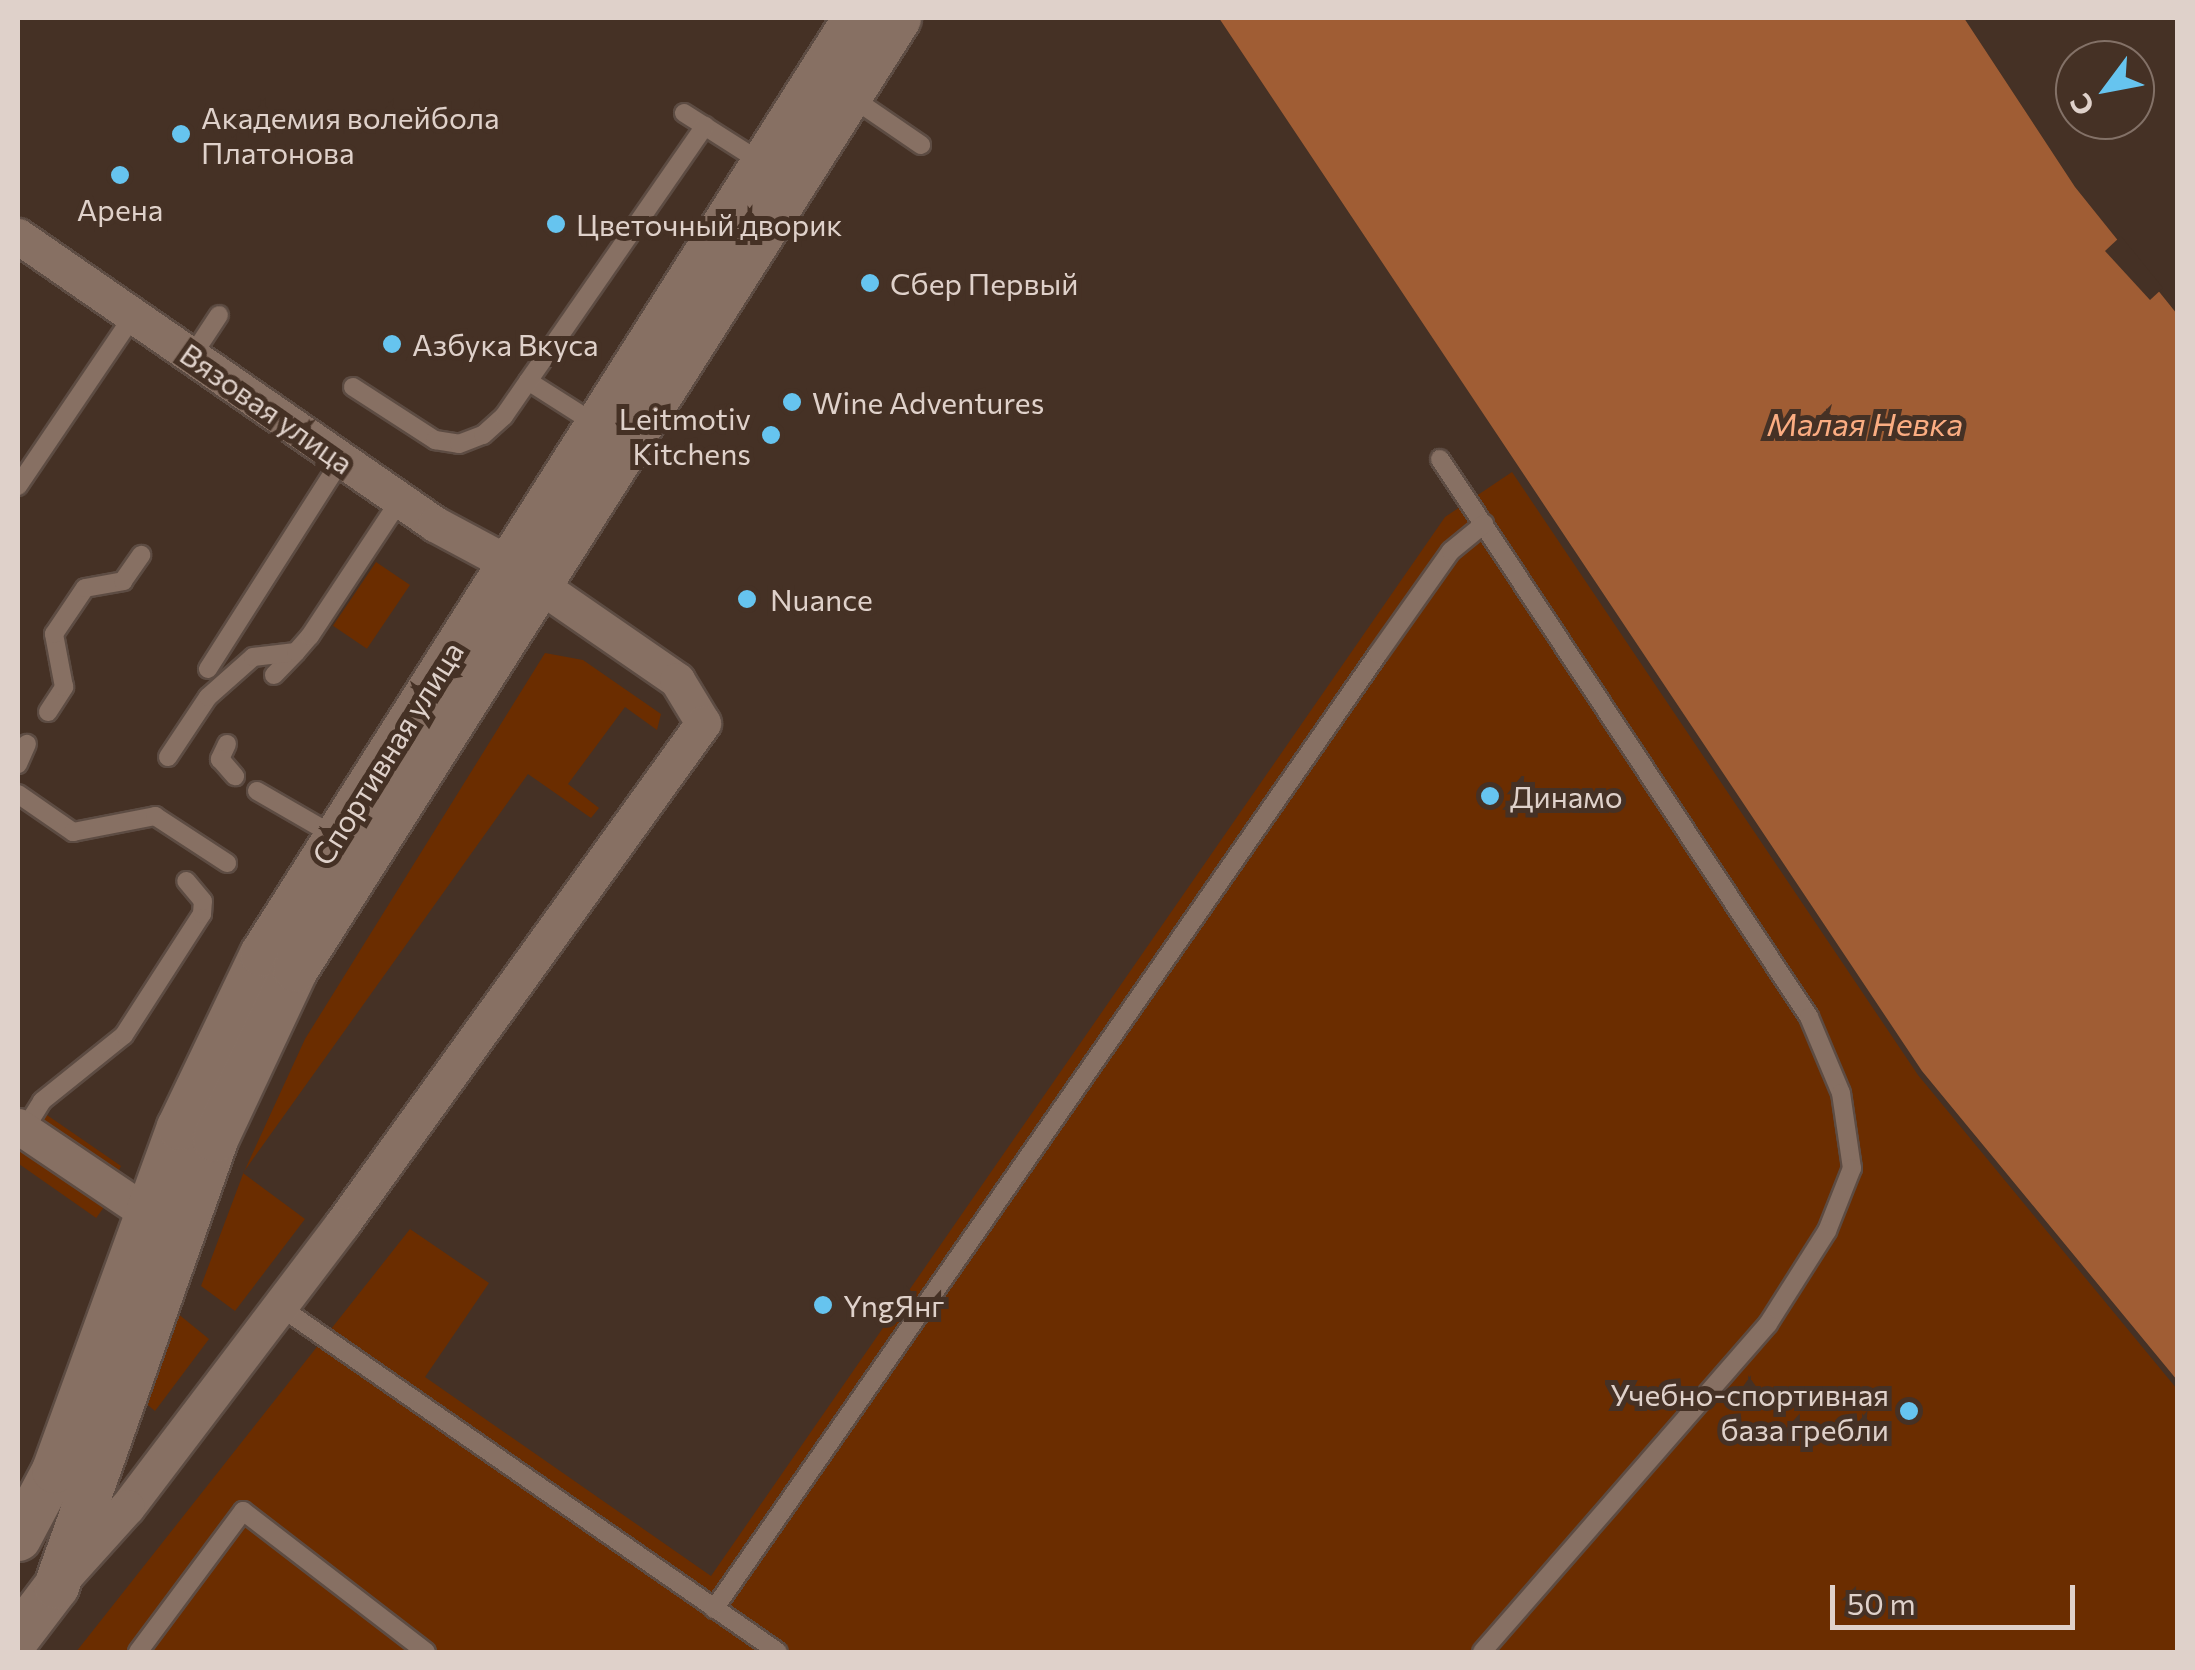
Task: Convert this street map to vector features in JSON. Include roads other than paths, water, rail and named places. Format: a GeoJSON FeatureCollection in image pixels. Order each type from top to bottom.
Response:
{"type":"FeatureCollection","features":[{"type":"Feature","properties":{"kind":"street","name":"Спортивная улица"},"geometry":{"type":"LineString","coordinates":[[18,1538],[54,1470],[163,1223],[215,1138],[295,969],[521,572],[594,424],[855,18]]}},
{"type":"Feature","properties":{"kind":"street","name":"Спортивная улица"},"geometry":{"type":"LineString","coordinates":[[56,1586],[221,1031],[336,836],[898,18]]}},
{"type":"Feature","properties":{"kind":"street","name":"Вязовая улица"},"geometry":{"type":"LineString","coordinates":[[18,236],[400,500],[521,572]]}},
{"type":"Feature","properties":{"kind":"street","name":"Спортивная улица"},"geometry":{"type":"LineString","coordinates":[[18,1636],[56,1586],[127,1507],[279,1306],[702,723],[677,680],[521,572]]}},
{"type":"Feature","properties":{"kind":"street"},"geometry":{"type":"LineString","coordinates":[[21,1128],[163,1223]]}},
{"type":"Feature","properties":{"kind":"lane"},"geometry":{"type":"LineString","coordinates":[[846,94],[922,145]]}},
{"type":"Feature","properties":{"kind":"lane"},"geometry":{"type":"LineString","coordinates":[[684,113],[762,162]]}},
{"type":"Feature","properties":{"kind":"lane"},"geometry":{"type":"LineString","coordinates":[[353,386],[435,440],[459,444],[504,416],[706,126]]}},
{"type":"Feature","properties":{"kind":"lane"},"geometry":{"type":"LineString","coordinates":[[192,356],[219,315]]}},
{"type":"Feature","properties":{"kind":"lane"},"geometry":{"type":"LineString","coordinates":[[18,486],[134,316]]}},
{"type":"Feature","properties":{"kind":"lane"},"geometry":{"type":"LineString","coordinates":[[528,381],[594,424]]}},
{"type":"Feature","properties":{"kind":"lane"},"geometry":{"type":"LineString","coordinates":[[1440,458],[1809,1017],[1840,1093],[1852,1168],[1827,1231],[1768,1324],[1482,1652]]}},
{"type":"Feature","properties":{"kind":"lane"},"geometry":{"type":"LineString","coordinates":[[208,670],[239,624],[244,603],[342,460]]}},
{"type":"Feature","properties":{"kind":"lane"},"geometry":{"type":"LineString","coordinates":[[274,675],[296,652],[400,500]]}},
{"type":"Feature","properties":{"kind":"lane"},"geometry":{"type":"LineString","coordinates":[[714,1609],[1451,551],[1484,524]]}},
{"type":"Feature","properties":{"kind":"lane"},"geometry":{"type":"LineString","coordinates":[[48,712],[64,687],[54,634],[85,588],[123,581],[141,555]]}},
{"type":"Feature","properties":{"kind":"lane"},"geometry":{"type":"LineString","coordinates":[[168,757],[208,697],[253,657],[296,652]]}},
{"type":"Feature","properties":{"kind":"lane"},"geometry":{"type":"LineString","coordinates":[[18,764],[27,744]]}},
{"type":"Feature","properties":{"kind":"lane"},"geometry":{"type":"LineString","coordinates":[[227,744],[220,759],[235,776]]}},
{"type":"Feature","properties":{"kind":"lane"},"geometry":{"type":"LineString","coordinates":[[257,791],[336,836]]}},
{"type":"Feature","properties":{"kind":"lane"},"geometry":{"type":"LineString","coordinates":[[18,794],[73,832],[156,816],[228,863]]}},
{"type":"Feature","properties":{"kind":"lane"},"geometry":{"type":"LineString","coordinates":[[21,1128],[51,1092],[124,1035],[202,914],[203,902],[186,880]]}},
{"type":"Feature","properties":{"kind":"lane"},"geometry":{"type":"LineString","coordinates":[[279,1306],[778,1652]]}},
{"type":"Feature","properties":{"kind":"lane"},"geometry":{"type":"LineString","coordinates":[[138,1652],[244,1511],[426,1652]]}},
{"type":"Feature","properties":{"kind":"water","name":"Малая Невка"},"geometry":{"type":"Polygon","coordinates":[[[1219,18],[1964,18],[2075,187],[2177,314],[2177,1380],[1922,1071],[1219,18]]]}},
{"type":"Feature","properties":{"kind":"place","name":"Академия волейбола Платонова"},"geometry":{"type":"Point","coordinates":[181,134]}},
{"type":"Feature","properties":{"kind":"place","name":"Арена"},"geometry":{"type":"Point","coordinates":[120,175]}},
{"type":"Feature","properties":{"kind":"place","name":"Цветочный дворик"},"geometry":{"type":"Point","coordinates":[556,224]}},
{"type":"Feature","properties":{"kind":"place","name":"Сбер Первый"},"geometry":{"type":"Point","coordinates":[870,283]}},
{"type":"Feature","properties":{"kind":"place","name":"Азбука Вкуса"},"geometry":{"type":"Point","coordinates":[392,344]}},
{"type":"Feature","properties":{"kind":"place","name":"Wine Adventures"},"geometry":{"type":"Point","coordinates":[792,402]}},
{"type":"Feature","properties":{"kind":"place","name":"Leitmotiv Kitchens"},"geometry":{"type":"Point","coordinates":[771,435]}},
{"type":"Feature","properties":{"kind":"place","name":"Nuance"},"geometry":{"type":"Point","coordinates":[747,599]}},
{"type":"Feature","properties":{"kind":"place","name":"Динамо"},"geometry":{"type":"Point","coordinates":[1490,796]}},
{"type":"Feature","properties":{"kind":"place","name":"YngЯнг"},"geometry":{"type":"Point","coordinates":[823,1305]}},
{"type":"Feature","properties":{"kind":"place","name":"Учебно-спортивная база гребли"},"geometry":{"type":"Point","coordinates":[1909,1411]}}]}
